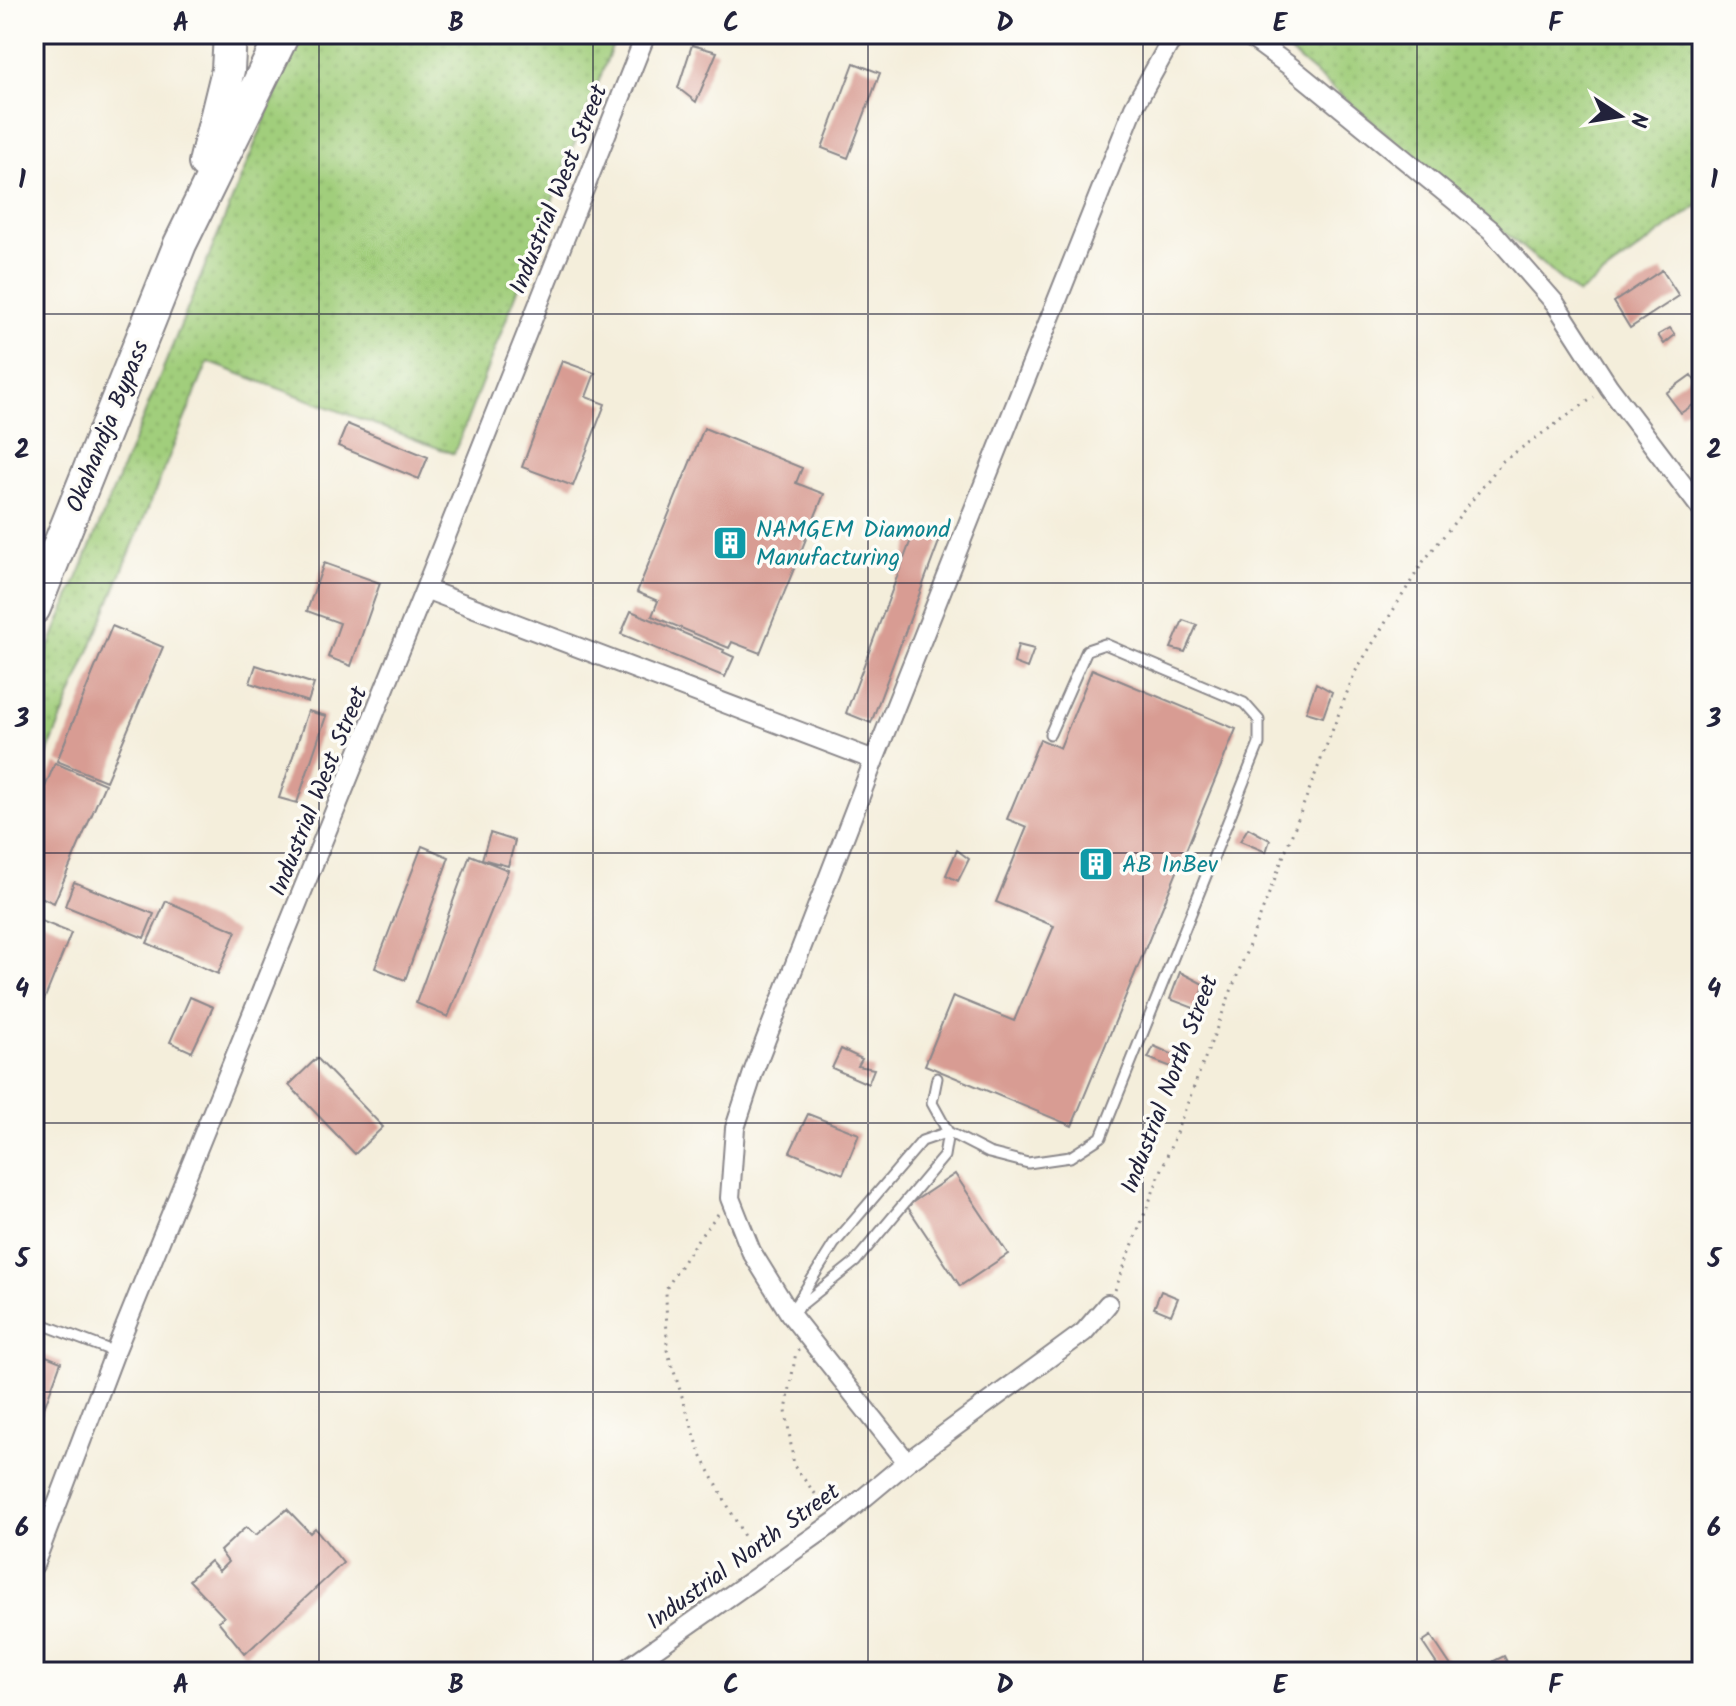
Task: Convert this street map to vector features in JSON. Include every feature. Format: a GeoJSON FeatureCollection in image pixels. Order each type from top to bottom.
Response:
{"type":"FeatureCollection","features":[{"type":"Feature","properties":{"kind":"highway"},"geometry":{"type":"LineString","coordinates":[[203,170],[228,70],[230,34]]}},
{"type":"Feature","properties":{"kind":"highway","name":"Okahandja Bypass"},"geometry":{"type":"LineString","coordinates":[[180,244],[203,170],[259,34]]}},
{"type":"Feature","properties":{"kind":"highway","name":"Okahandja Bypass"},"geometry":{"type":"LineString","coordinates":[[34,608],[180,244],[283,34]]}},
{"type":"Feature","properties":{"kind":"street","name":"Industrial West Street"},"geometry":{"type":"LineString","coordinates":[[34,1565],[115,1352],[425,589],[646,34]]}},
{"type":"Feature","properties":{"kind":"street"},"geometry":{"type":"LineString","coordinates":[[907,1462],[790,1314],[751,1251],[730,1198],[735,1128],[754,1070],[874,760],[1134,107],[1169,44],[1179,34]]}},
{"type":"Feature","properties":{"kind":"street"},"geometry":{"type":"LineString","coordinates":[[1246,34],[1303,76],[1491,230],[1555,303],[1609,387],[1702,510]]}},
{"type":"Feature","properties":{"kind":"street"},"geometry":{"type":"LineString","coordinates":[[425,589],[874,760]]}},
{"type":"Feature","properties":{"kind":"street","name":"Industrial North Street"},"geometry":{"type":"LineString","coordinates":[[622,1672],[836,1521],[907,1462],[1084,1332],[1108,1304]]}},
{"type":"Feature","properties":{"kind":"lane"},"geometry":{"type":"LineString","coordinates":[[937,1078],[932,1103],[948,1132],[989,1153],[1028,1163],[1070,1157],[1101,1137],[1259,744],[1259,720],[1244,703],[1105,644],[1087,650],[1050,734]]}},
{"type":"Feature","properties":{"kind":"lane"},"geometry":{"type":"LineString","coordinates":[[790,1314],[834,1244],[922,1141],[948,1132]]}},
{"type":"Feature","properties":{"kind":"lane"},"geometry":{"type":"LineString","coordinates":[[790,1314],[855,1262],[944,1156],[948,1132]]}},
{"type":"Feature","properties":{"kind":"lane"},"geometry":{"type":"LineString","coordinates":[[34,1321],[115,1352]]}},
{"type":"Feature","properties":{"kind":"path","name":"Industrial North Street"},"geometry":{"type":"LineString","coordinates":[[1108,1304],[1355,672],[1423,562],[1503,461],[1609,387]]}},
{"type":"Feature","properties":{"kind":"path"},"geometry":{"type":"LineString","coordinates":[[730,1198],[695,1243],[666,1289],[667,1350],[701,1455],[763,1573]]}},
{"type":"Feature","properties":{"kind":"path"},"geometry":{"type":"LineString","coordinates":[[811,1340],[796,1352],[786,1411],[794,1466],[836,1521]]}},
{"type":"Feature","properties":{"kind":"green space"},"geometry":{"type":"Polygon","coordinates":[[[300,34],[617,34],[454,454],[208,362],[34,786],[34,684],[300,34]]]}},
{"type":"Feature","properties":{"kind":"green space"},"geometry":{"type":"Polygon","coordinates":[[[1268,34],[1702,34],[1702,202],[1578,294],[1268,34]]]}},
{"type":"Feature","properties":{"kind":"building"},"geometry":{"type":"Polygon","coordinates":[[[692,45],[717,52],[696,102],[678,88],[692,45]]]}},
{"type":"Feature","properties":{"kind":"building"},"geometry":{"type":"Polygon","coordinates":[[[854,63],[880,73],[848,158],[822,148],[854,63]]]}},
{"type":"Feature","properties":{"kind":"building"},"geometry":{"type":"Polygon","coordinates":[[[1662,270],[1679,296],[1630,328],[1614,302],[1662,270]]]}},
{"type":"Feature","properties":{"kind":"building"},"geometry":{"type":"Polygon","coordinates":[[[1670,328],[1675,335],[1664,344],[1658,335],[1670,328]]]}},
{"type":"Feature","properties":{"kind":"building"},"geometry":{"type":"Polygon","coordinates":[[[562,361],[595,373],[586,397],[605,404],[573,486],[522,467],[562,361]]]}},
{"type":"Feature","properties":{"kind":"building"},"geometry":{"type":"Polygon","coordinates":[[[1691,375],[1702,391],[1702,399],[1681,413],[1666,393],[1691,375]]]}},
{"type":"Feature","properties":{"kind":"building"},"geometry":{"type":"Polygon","coordinates":[[[347,424],[428,457],[419,479],[338,446],[347,424]]]}},
{"type":"Feature","properties":{"kind":"building","name":"NAMGEM Diamond Manufacturing"},"geometry":{"type":"Polygon","coordinates":[[[704,428],[802,468],[796,483],[824,494],[760,653],[732,642],[729,648],[652,616],[658,601],[637,592],[704,428]]]}},
{"type":"Feature","properties":{"kind":"building"},"geometry":{"type":"Polygon","coordinates":[[[915,529],[940,539],[871,723],[846,713],[915,529]]]}},
{"type":"Feature","properties":{"kind":"building"},"geometry":{"type":"Polygon","coordinates":[[[324,563],[380,583],[351,666],[328,657],[340,623],[307,611],[324,563]]]}},
{"type":"Feature","properties":{"kind":"building"},"geometry":{"type":"Polygon","coordinates":[[[631,611],[734,657],[725,677],[621,634],[631,611]]]}},
{"type":"Feature","properties":{"kind":"building"},"geometry":{"type":"Polygon","coordinates":[[[1183,620],[1197,625],[1185,652],[1171,648],[1183,620]]]}},
{"type":"Feature","properties":{"kind":"building"},"geometry":{"type":"Polygon","coordinates":[[[112,626],[163,647],[106,781],[57,761],[112,626]]]}},
{"type":"Feature","properties":{"kind":"building"},"geometry":{"type":"Polygon","coordinates":[[[1018,645],[1034,649],[1027,668],[1014,663],[1018,645]]]}},
{"type":"Feature","properties":{"kind":"building"},"geometry":{"type":"Polygon","coordinates":[[[256,665],[314,684],[308,702],[250,683],[256,665]]]}},
{"type":"Feature","properties":{"kind":"building","name":"AB InBev"},"geometry":{"type":"Polygon","coordinates":[[[1092,669],[1236,729],[1072,1126],[925,1065],[953,996],[1014,1021],[1054,926],[996,902],[1027,827],[1007,819],[1040,739],[1060,748],[1092,669]]]}},
{"type":"Feature","properties":{"kind":"building"},"geometry":{"type":"Polygon","coordinates":[[[1316,683],[1332,692],[1323,717],[1306,712],[1316,683]]]}},
{"type":"Feature","properties":{"kind":"building"},"geometry":{"type":"Polygon","coordinates":[[[308,711],[326,716],[297,803],[279,798],[308,711]]]}},
{"type":"Feature","properties":{"kind":"building"},"geometry":{"type":"Polygon","coordinates":[[[55,763],[105,784],[54,903],[34,894],[34,813],[55,763]]]}},
{"type":"Feature","properties":{"kind":"building"},"geometry":{"type":"Polygon","coordinates":[[[1248,828],[1270,840],[1266,852],[1240,841],[1248,828]]]}},
{"type":"Feature","properties":{"kind":"building"},"geometry":{"type":"Polygon","coordinates":[[[490,833],[515,841],[508,866],[482,859],[490,833]]]}},
{"type":"Feature","properties":{"kind":"building"},"geometry":{"type":"Polygon","coordinates":[[[422,846],[449,857],[405,980],[375,968],[422,846]]]}},
{"type":"Feature","properties":{"kind":"building"},"geometry":{"type":"Polygon","coordinates":[[[957,850],[969,859],[958,881],[946,875],[957,850]]]}},
{"type":"Feature","properties":{"kind":"building"},"geometry":{"type":"Polygon","coordinates":[[[470,855],[508,870],[448,1017],[416,1003],[470,855]]]}},
{"type":"Feature","properties":{"kind":"building"},"geometry":{"type":"Polygon","coordinates":[[[74,882],[154,914],[144,938],[65,906],[74,882]]]}},
{"type":"Feature","properties":{"kind":"building"},"geometry":{"type":"Polygon","coordinates":[[[166,901],[236,931],[218,974],[147,943],[166,901]]]}},
{"type":"Feature","properties":{"kind":"building"},"geometry":{"type":"Polygon","coordinates":[[[34,918],[71,933],[34,1025],[34,918]]]}},
{"type":"Feature","properties":{"kind":"building"},"geometry":{"type":"Polygon","coordinates":[[[1180,972],[1205,985],[1196,1009],[1170,999],[1180,972]]]}},
{"type":"Feature","properties":{"kind":"building"},"geometry":{"type":"Polygon","coordinates":[[[190,997],[213,1007],[192,1052],[170,1042],[190,997]]]}},
{"type":"Feature","properties":{"kind":"building"},"geometry":{"type":"Polygon","coordinates":[[[1154,1046],[1180,1058],[1174,1068],[1148,1058],[1154,1046]]]}},
{"type":"Feature","properties":{"kind":"building"},"geometry":{"type":"Polygon","coordinates":[[[841,1049],[862,1059],[858,1066],[874,1069],[868,1084],[832,1068],[841,1049]]]}},
{"type":"Feature","properties":{"kind":"building"},"geometry":{"type":"Polygon","coordinates":[[[317,1058],[383,1127],[355,1154],[289,1085],[317,1058]]]}},
{"type":"Feature","properties":{"kind":"building"},"geometry":{"type":"Polygon","coordinates":[[[808,1114],[859,1134],[843,1174],[790,1152],[808,1114]]]}},
{"type":"Feature","properties":{"kind":"building"},"geometry":{"type":"Polygon","coordinates":[[[955,1174],[1008,1254],[960,1286],[907,1206],[955,1174]]]}},
{"type":"Feature","properties":{"kind":"building"},"geometry":{"type":"Polygon","coordinates":[[[1161,1291],[1178,1298],[1171,1315],[1154,1308],[1161,1291]]]}},
{"type":"Feature","properties":{"kind":"building"},"geometry":{"type":"Polygon","coordinates":[[[34,1351],[61,1362],[34,1435],[34,1351]]]}},
{"type":"Feature","properties":{"kind":"building"},"geometry":{"type":"Polygon","coordinates":[[[287,1509],[310,1533],[315,1528],[343,1563],[245,1654],[218,1621],[224,1617],[189,1580],[210,1561],[219,1571],[228,1562],[220,1551],[246,1527],[256,1535],[287,1509]]]}},
{"type":"Feature","properties":{"kind":"building"},"geometry":{"type":"Polygon","coordinates":[[[1431,1636],[1455,1672],[1442,1672],[1422,1642],[1431,1636]]]}},
{"type":"Feature","properties":{"kind":"building"},"geometry":{"type":"Polygon","coordinates":[[[1504,1656],[1512,1672],[1500,1672],[1494,1661],[1504,1656]]]}},
{"type":"Feature","properties":{"kind":"place","name":"NAMGEM Diamond Manufacturing"},"geometry":{"type":"Point","coordinates":[730,543]}},
{"type":"Feature","properties":{"kind":"place","name":"AB InBev"},"geometry":{"type":"Point","coordinates":[1096,864]}}]}
